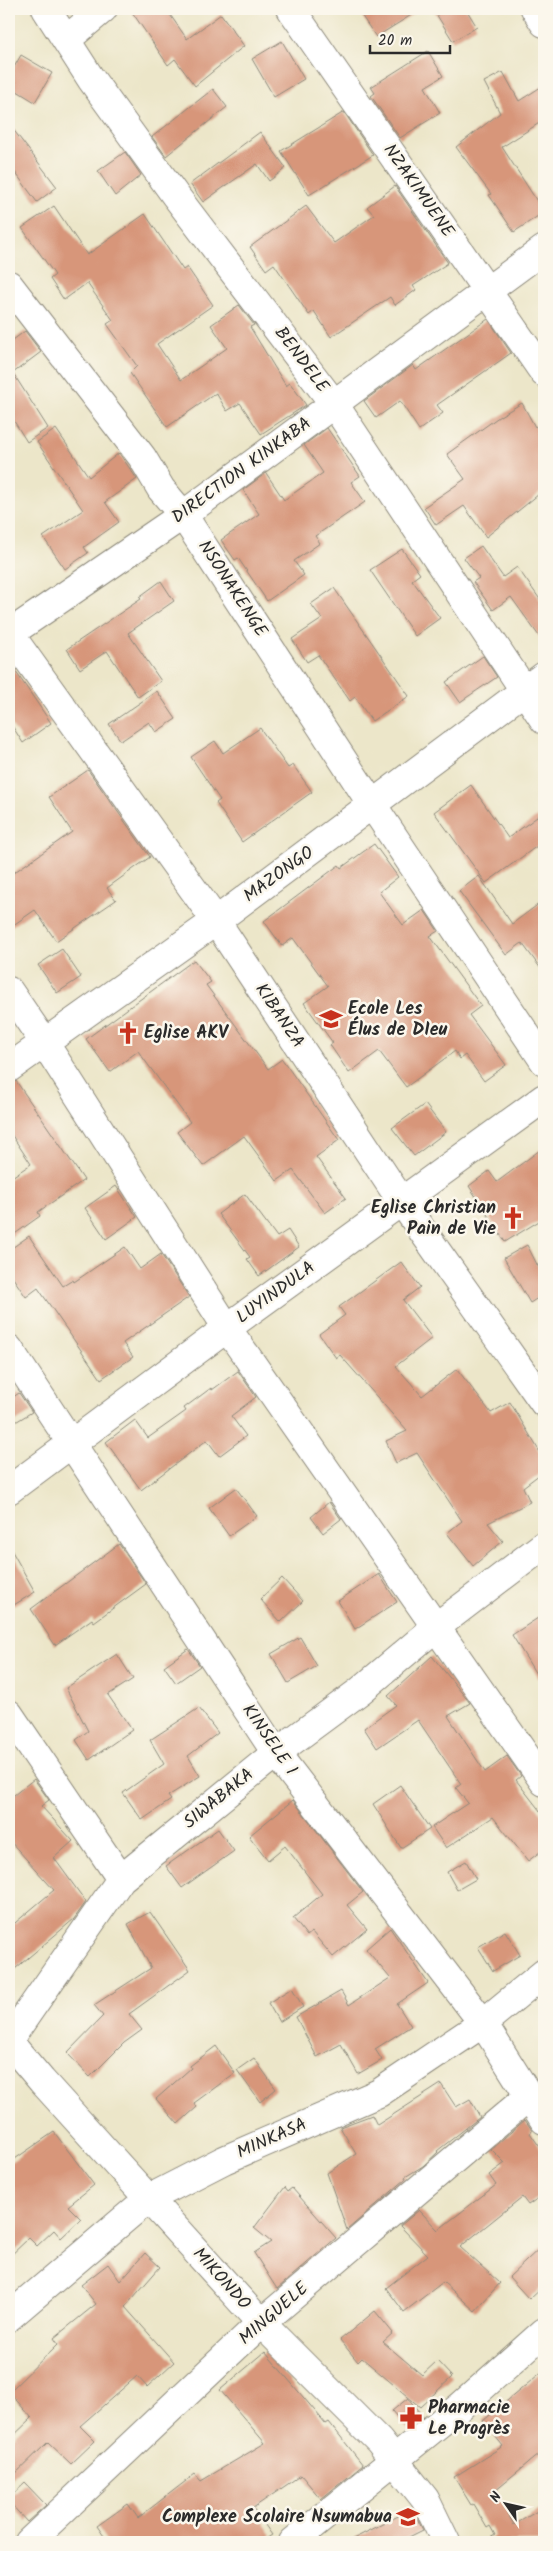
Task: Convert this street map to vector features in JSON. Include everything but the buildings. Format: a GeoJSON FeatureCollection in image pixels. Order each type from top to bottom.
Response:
{"type":"FeatureCollection","features":[{"type":"Feature","properties":{"kind":"street","name":"BENDELE"},"geometry":{"type":"LineString","coordinates":[[46,9],[91,79],[175,196],[334,404],[534,683],[544,720]]}},
{"type":"Feature","properties":{"kind":"street"},"geometry":{"type":"LineString","coordinates":[[66,40],[103,9]]}},
{"type":"Feature","properties":{"kind":"street","name":"NZAKIMUENE"},"geometry":{"type":"LineString","coordinates":[[291,9],[544,373]]}},
{"type":"Feature","properties":{"kind":"street"},"geometry":{"type":"LineString","coordinates":[[535,9],[544,23]]}},
{"type":"Feature","properties":{"kind":"street","name":"DIRECTION KINKABA"},"geometry":{"type":"LineString","coordinates":[[9,633],[183,515],[544,249]]}},
{"type":"Feature","properties":{"kind":"street","name":"NSONAKENGE"},"geometry":{"type":"LineString","coordinates":[[9,284],[142,456],[161,489],[183,515],[373,806],[544,1060]]}},
{"type":"Feature","properties":{"kind":"street","name":"KIBANZA"},"geometry":{"type":"LineString","coordinates":[[9,633],[216,921],[402,1202],[544,1403]]}},
{"type":"Feature","properties":{"kind":"street","name":"MAZONGO"},"geometry":{"type":"LineString","coordinates":[[9,1068],[216,921],[373,806],[534,683]]}},
{"type":"Feature","properties":{"kind":"street"},"geometry":{"type":"LineString","coordinates":[[9,991],[44,1042],[227,1328],[544,1782]]}},
{"type":"Feature","properties":{"kind":"street","name":"LUYINDULA"},"geometry":{"type":"LineString","coordinates":[[9,1490],[227,1328],[544,1098]]}},
{"type":"Feature","properties":{"kind":"street","name":"KINSELE 1"},"geometry":{"type":"LineString","coordinates":[[9,1349],[276,1753],[483,2023],[544,2120]]}},
{"type":"Feature","properties":{"kind":"street","name":"SIWABAKA"},"geometry":{"type":"LineString","coordinates":[[9,2041],[121,1879],[276,1753],[360,1691],[436,1627],[544,1545]]}},
{"type":"Feature","properties":{"kind":"street"},"geometry":{"type":"LineString","coordinates":[[9,1714],[121,1879]]}},
{"type":"Feature","properties":{"kind":"street","name":"MINKASA"},"geometry":{"type":"LineString","coordinates":[[9,2317],[148,2199],[224,2160],[379,2094],[483,2023],[544,1973]]}},
{"type":"Feature","properties":{"kind":"street","name":"MIKONDO"},"geometry":{"type":"LineString","coordinates":[[9,2041],[148,2199],[261,2323],[379,2441],[425,2500],[446,2542]]}},
{"type":"Feature","properties":{"kind":"street","name":"MINGUELE"},"geometry":{"type":"LineString","coordinates":[[29,2542],[261,2323],[529,2096]]}},
{"type":"Feature","properties":{"kind":"street"},"geometry":{"type":"LineString","coordinates":[[294,2542],[461,2406],[544,2332]]}},
{"type":"Feature","properties":{"kind":"place","name":"Ecole Les Élus de DIeu"},"geometry":{"type":"Point","coordinates":[331,1019]}},
{"type":"Feature","properties":{"kind":"place","name":"Eglise AKV"},"geometry":{"type":"Point","coordinates":[128,1033]}},
{"type":"Feature","properties":{"kind":"place","name":"Eglise Christian Pain de Vie"},"geometry":{"type":"Point","coordinates":[513,1218]}},
{"type":"Feature","properties":{"kind":"place","name":"Pharmacie Le Progrès"},"geometry":{"type":"Point","coordinates":[411,2418]}},
{"type":"Feature","properties":{"kind":"place","name":"Complexe Scolaire Nsumabua"},"geometry":{"type":"Point","coordinates":[408,2517]}}]}
